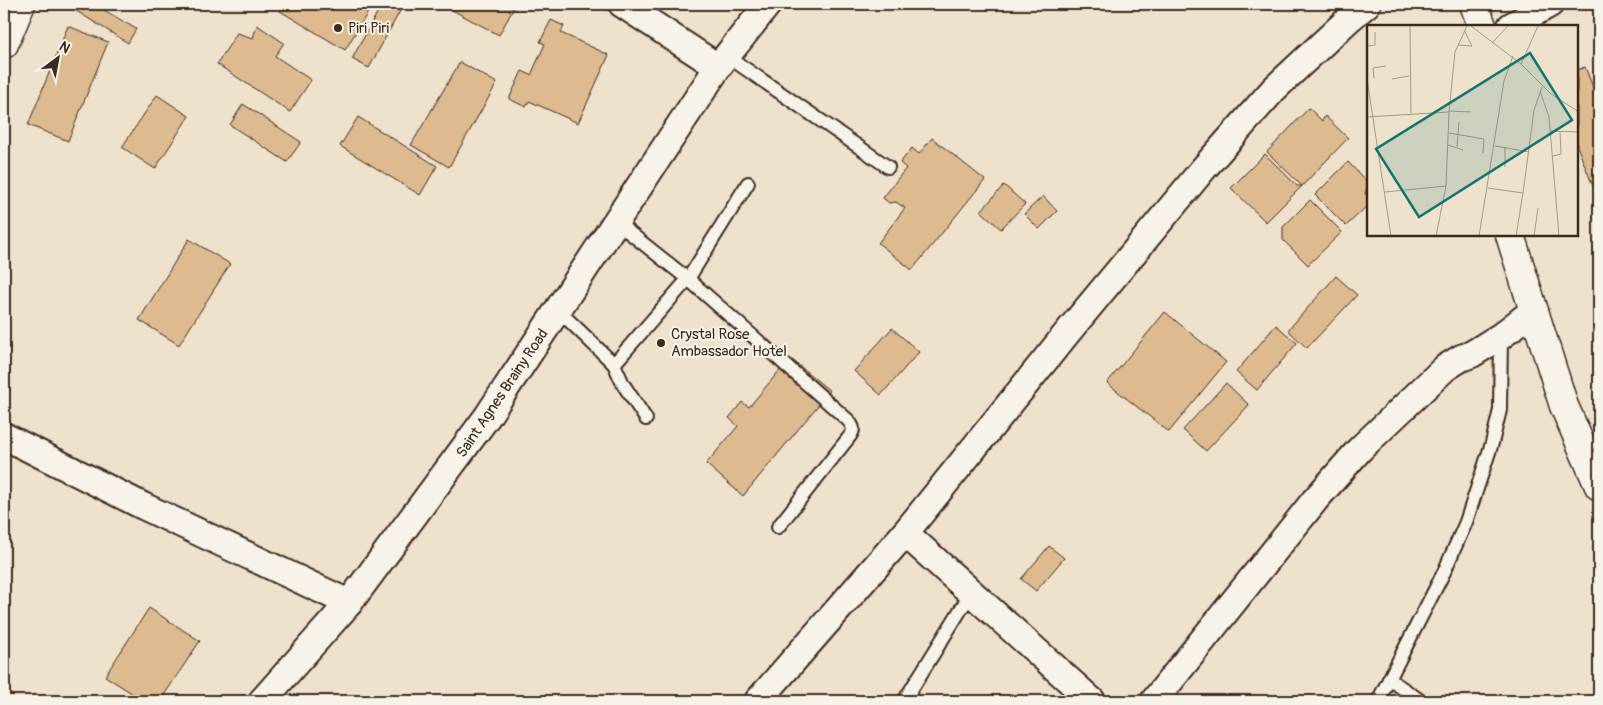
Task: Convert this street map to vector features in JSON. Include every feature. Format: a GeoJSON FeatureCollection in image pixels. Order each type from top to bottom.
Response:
{"type":"FeatureCollection","features":[{"type":"Feature","properties":{"kind":"main road"},"geometry":{"type":"LineString","coordinates":[[4,44],[21,4]]}},
{"type":"Feature","properties":{"kind":"main road"},"geometry":{"type":"LineString","coordinates":[[1474,4],[1482,25]]}},
{"type":"Feature","properties":{"kind":"main road"},"geometry":{"type":"LineString","coordinates":[[1510,236],[1564,406],[1599,486]]}},
{"type":"Feature","properties":{"kind":"street"},"geometry":{"type":"LineString","coordinates":[[622,4],[723,62]]}},
{"type":"Feature","properties":{"kind":"street","name":"Saint Agnes Brainy Road"},"geometry":{"type":"LineString","coordinates":[[262,701],[348,603],[487,417],[723,62],[768,4]]}},
{"type":"Feature","properties":{"kind":"street"},"geometry":{"type":"LineString","coordinates":[[758,701],[905,533],[1204,168],[1274,90],[1367,4]]}},
{"type":"Feature","properties":{"kind":"street"},"geometry":{"type":"LineString","coordinates":[[1514,25],[1550,4]]}},
{"type":"Feature","properties":{"kind":"street"},"geometry":{"type":"LineString","coordinates":[[1154,701],[1315,500],[1360,449],[1445,368],[1501,336],[1533,311]]}},
{"type":"Feature","properties":{"kind":"street"},"geometry":{"type":"LineString","coordinates":[[4,436],[143,506],[348,603]]}},
{"type":"Feature","properties":{"kind":"street"},"geometry":{"type":"LineString","coordinates":[[905,533],[1092,701]]}},
{"type":"Feature","properties":{"kind":"lane"},"geometry":{"type":"LineString","coordinates":[[723,62],[888,167]]}},
{"type":"Feature","properties":{"kind":"lane"},"geometry":{"type":"LineString","coordinates":[[614,364],[688,279],[748,182]]}},
{"type":"Feature","properties":{"kind":"lane"},"geometry":{"type":"LineString","coordinates":[[616,222],[688,279],[853,427],[854,431],[778,527]]}},
{"type":"Feature","properties":{"kind":"lane"},"geometry":{"type":"LineString","coordinates":[[558,310],[614,364],[623,384],[646,418]]}},
{"type":"Feature","properties":{"kind":"lane"},"geometry":{"type":"LineString","coordinates":[[1378,701],[1444,572],[1466,522],[1492,443],[1500,410],[1501,336]]}},
{"type":"Feature","properties":{"kind":"lane"},"geometry":{"type":"LineString","coordinates":[[904,701],[971,593]]}},
{"type":"Feature","properties":{"kind":"lane"},"geometry":{"type":"LineString","coordinates":[[1389,679],[1421,701]]}},
{"type":"Feature","properties":{"kind":"building"},"geometry":{"type":"Polygon","coordinates":[[[65,4],[94,4],[136,29],[128,43],[65,4]]]}},
{"type":"Feature","properties":{"kind":"building"},"geometry":{"type":"Polygon","coordinates":[[[281,4],[373,4],[345,50],[280,11],[281,4]]]}},
{"type":"Feature","properties":{"kind":"building"},"geometry":{"type":"Polygon","coordinates":[[[382,4],[387,4],[400,11],[369,68],[352,59],[382,4]]]}},
{"type":"Feature","properties":{"kind":"building"},"geometry":{"type":"Polygon","coordinates":[[[441,4],[516,4],[499,35],[441,4]]]}},
{"type":"Feature","properties":{"kind":"building"},"geometry":{"type":"Polygon","coordinates":[[[551,20],[564,26],[561,33],[609,55],[578,123],[529,101],[526,107],[509,99],[522,71],[531,75],[545,44],[540,42],[551,20]]]}},
{"type":"Feature","properties":{"kind":"building"},"geometry":{"type":"Polygon","coordinates":[[[257,25],[284,43],[275,56],[311,80],[290,112],[217,64],[237,33],[253,38],[257,25]]]}},
{"type":"Feature","properties":{"kind":"building"},"geometry":{"type":"Polygon","coordinates":[[[68,26],[108,42],[68,141],[28,125],[68,26]]]}},
{"type":"Feature","properties":{"kind":"building"},"geometry":{"type":"Polygon","coordinates":[[[460,62],[497,83],[449,167],[411,145],[460,62]]]}},
{"type":"Feature","properties":{"kind":"building"},"geometry":{"type":"Polygon","coordinates":[[[1585,67],[1599,102],[1599,195],[1597,196],[1578,148],[1578,70],[1585,67]]]}},
{"type":"Feature","properties":{"kind":"building"},"geometry":{"type":"Polygon","coordinates":[[[157,95],[189,116],[155,169],[122,147],[157,95]]]}},
{"type":"Feature","properties":{"kind":"building"},"geometry":{"type":"Polygon","coordinates":[[[243,104],[301,142],[287,162],[230,125],[243,104]]]}},
{"type":"Feature","properties":{"kind":"building"},"geometry":{"type":"Polygon","coordinates":[[[1309,108],[1322,121],[1325,116],[1348,138],[1302,186],[1267,152],[1309,108]]]}},
{"type":"Feature","properties":{"kind":"building"},"geometry":{"type":"Polygon","coordinates":[[[358,117],[437,166],[420,195],[340,146],[358,117]]]}},
{"type":"Feature","properties":{"kind":"building"},"geometry":{"type":"Polygon","coordinates":[[[932,138],[985,180],[912,270],[878,243],[905,208],[896,202],[889,203],[883,198],[906,168],[900,163],[912,148],[919,154],[932,138]]]}},
{"type":"Feature","properties":{"kind":"building"},"geometry":{"type":"Polygon","coordinates":[[[1265,154],[1297,186],[1302,186],[1266,222],[1231,188],[1265,154]]]}},
{"type":"Feature","properties":{"kind":"building"},"geometry":{"type":"Polygon","coordinates":[[[1348,162],[1367,182],[1365,194],[1367,196],[1367,206],[1346,226],[1315,195],[1348,162]]]}},
{"type":"Feature","properties":{"kind":"building"},"geometry":{"type":"Polygon","coordinates":[[[1004,185],[1025,204],[1001,229],[981,211],[1004,185]]]}},
{"type":"Feature","properties":{"kind":"building"},"geometry":{"type":"Polygon","coordinates":[[[1043,196],[1057,211],[1039,229],[1024,214],[1043,196]]]}},
{"type":"Feature","properties":{"kind":"building"},"geometry":{"type":"Polygon","coordinates":[[[1310,200],[1342,232],[1308,265],[1283,240],[1283,227],[1310,200]]]}},
{"type":"Feature","properties":{"kind":"building"},"geometry":{"type":"Polygon","coordinates":[[[189,239],[230,264],[179,345],[139,320],[189,239]]]}},
{"type":"Feature","properties":{"kind":"building"},"geometry":{"type":"Polygon","coordinates":[[[1336,276],[1357,295],[1307,348],[1288,330],[1336,276]]]}},
{"type":"Feature","properties":{"kind":"building"},"geometry":{"type":"Polygon","coordinates":[[[1165,312],[1226,362],[1169,432],[1107,383],[1165,312]]]}},
{"type":"Feature","properties":{"kind":"building"},"geometry":{"type":"Polygon","coordinates":[[[1276,325],[1297,343],[1257,390],[1236,372],[1276,325]]]}},
{"type":"Feature","properties":{"kind":"building"},"geometry":{"type":"Polygon","coordinates":[[[892,328],[919,352],[881,395],[854,371],[892,328]]]}},
{"type":"Feature","properties":{"kind":"building"},"geometry":{"type":"Polygon","coordinates":[[[790,358],[830,391],[743,496],[706,464],[738,426],[729,418],[742,402],[749,407],[790,358]]]}},
{"type":"Feature","properties":{"kind":"building"},"geometry":{"type":"Polygon","coordinates":[[[1226,383],[1249,405],[1206,451],[1183,430],[1226,383]]]}},
{"type":"Feature","properties":{"kind":"building"},"geometry":{"type":"Polygon","coordinates":[[[1049,546],[1064,558],[1036,591],[1021,579],[1049,546]]]}},
{"type":"Feature","properties":{"kind":"building"},"geometry":{"type":"Polygon","coordinates":[[[149,608],[200,641],[160,701],[144,701],[105,676],[149,608]]]}},
{"type":"Feature","properties":{"kind":"place","name":"Piri Piri"},"geometry":{"type":"Point","coordinates":[338,28]}},
{"type":"Feature","properties":{"kind":"place","name":"Crystal Rose Ambassador Hotel"},"geometry":{"type":"Point","coordinates":[661,343]}}]}
